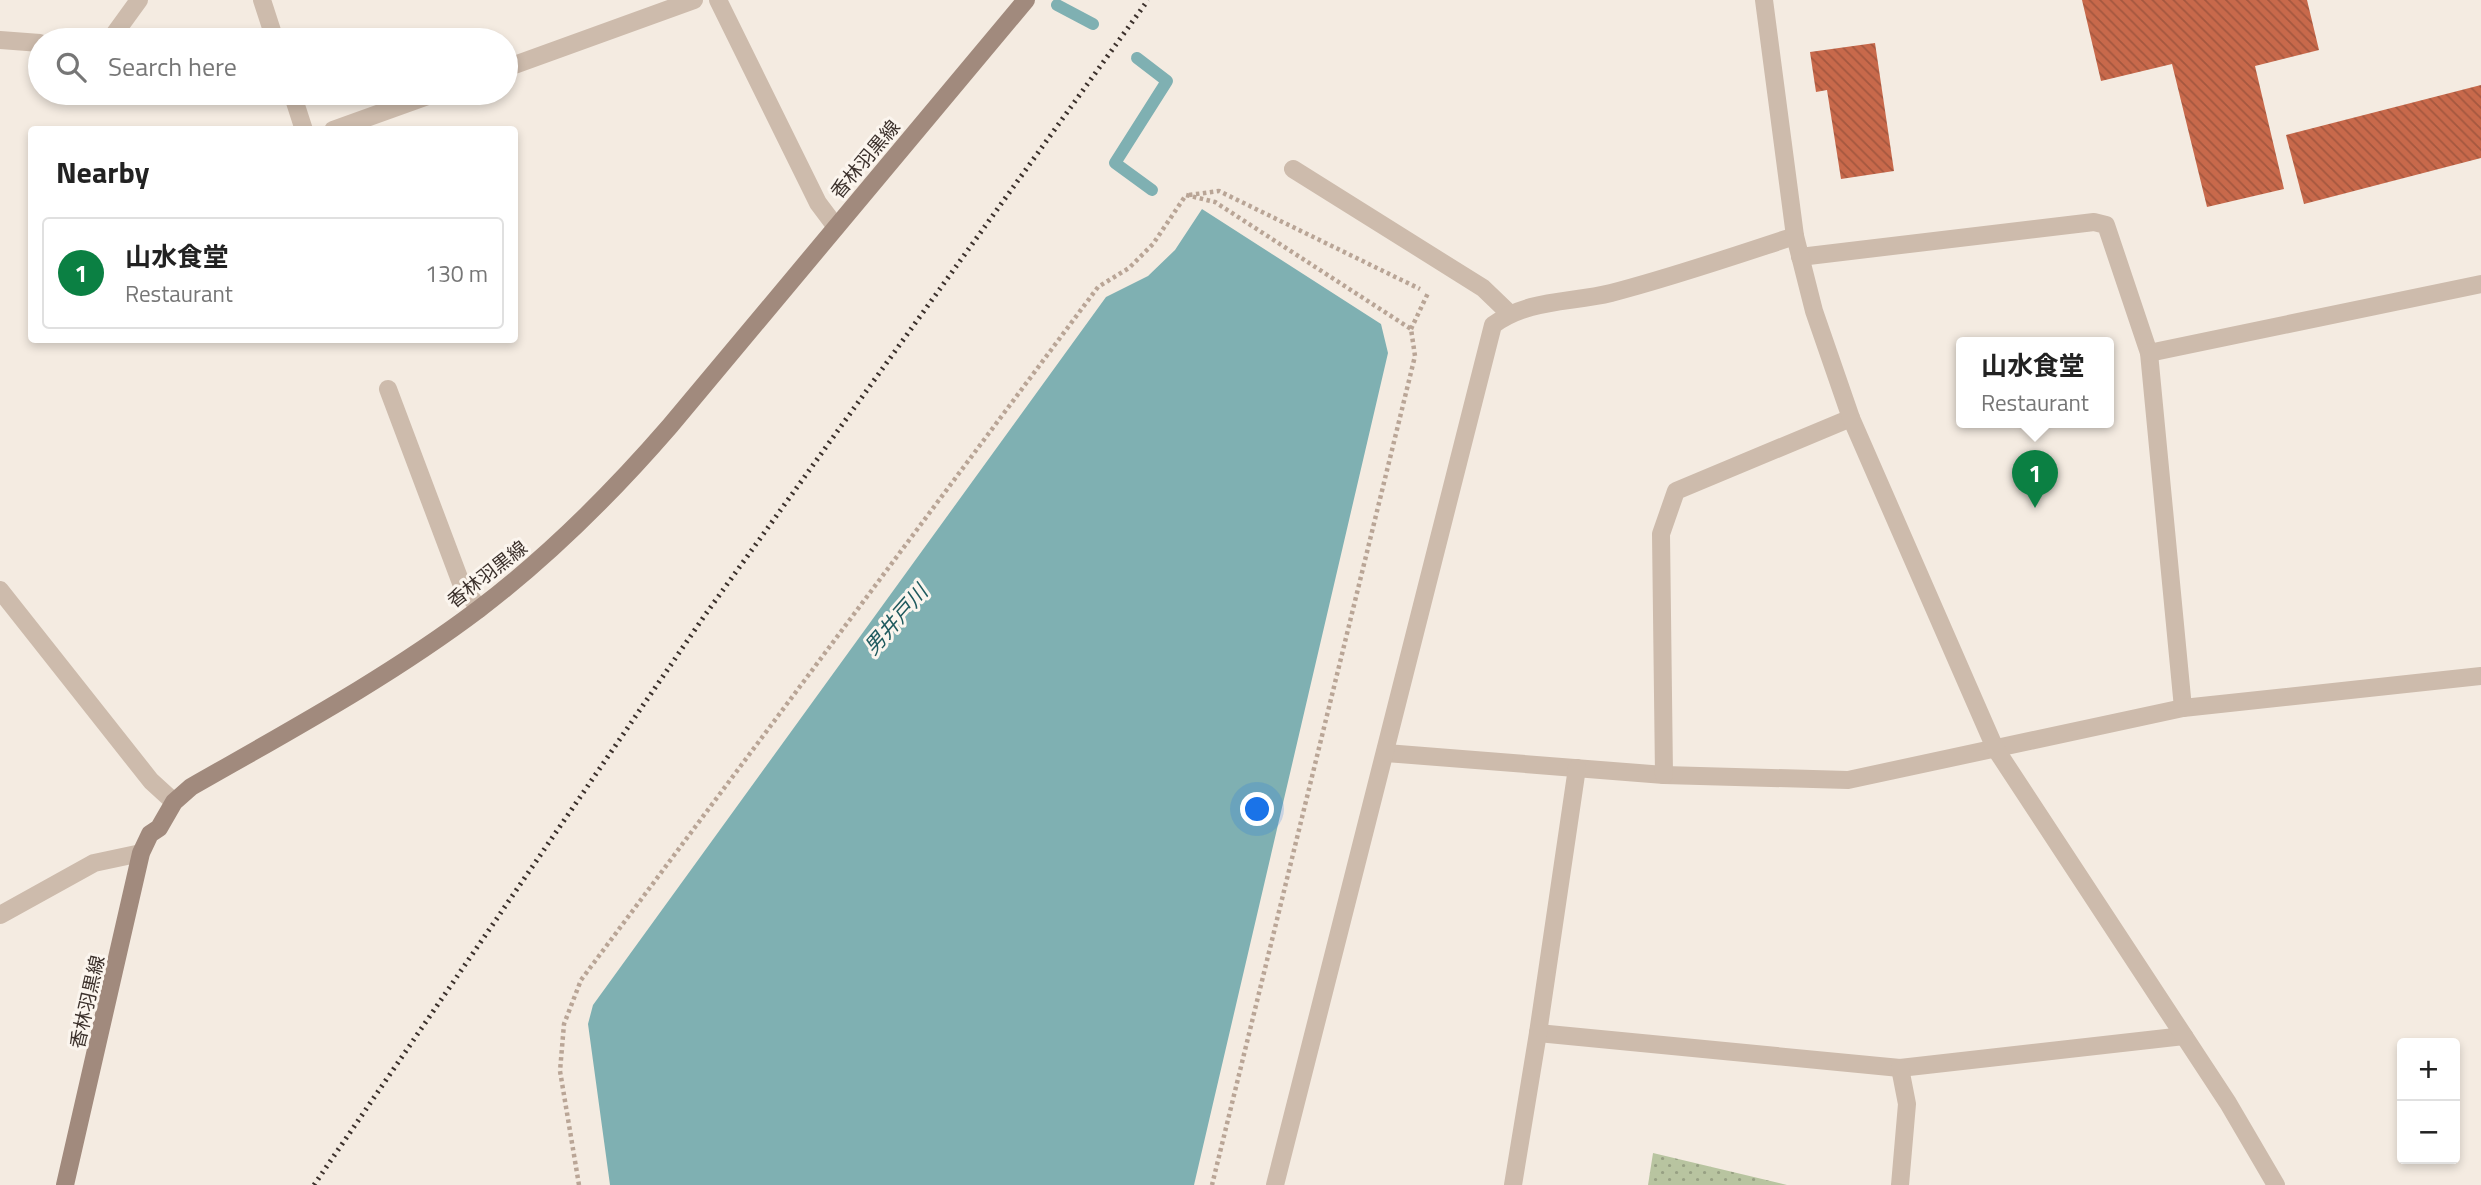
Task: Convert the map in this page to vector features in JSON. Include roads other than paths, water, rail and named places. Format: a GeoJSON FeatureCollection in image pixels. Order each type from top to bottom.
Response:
{"type":"FeatureCollection","features":[{"type":"Feature","properties":{"kind":"main road","name":"香林羽黒線"},"geometry":{"type":"LineString","coordinates":[[65,1185],[141,853],[150,834],[159,828],[174,802],[191,787],[406,660],[479,609],[566,537],[622,481],[1027,0]]}},
{"type":"Feature","properties":{"kind":"street"},"geometry":{"type":"LineString","coordinates":[[119,28],[139,0]]}},
{"type":"Feature","properties":{"kind":"street"},"geometry":{"type":"LineString","coordinates":[[262,0],[271,28]]}},
{"type":"Feature","properties":{"kind":"street"},"geometry":{"type":"LineString","coordinates":[[518,64],[694,0]]}},
{"type":"Feature","properties":{"kind":"street"},"geometry":{"type":"LineString","coordinates":[[718,0],[818,203],[836,227]]}},
{"type":"Feature","properties":{"kind":"street"},"geometry":{"type":"LineString","coordinates":[[1764,0],[1795,236],[1814,311],[1851,418],[1995,748],[2228,1103],[2276,1185]]}},
{"type":"Feature","properties":{"kind":"street"},"geometry":{"type":"LineString","coordinates":[[0,40],[28,42]]}},
{"type":"Feature","properties":{"kind":"street"},"geometry":{"type":"LineString","coordinates":[[296,105],[303,126]]}},
{"type":"Feature","properties":{"kind":"street"},"geometry":{"type":"LineString","coordinates":[[344,126],[403,105]]}},
{"type":"Feature","properties":{"kind":"street"},"geometry":{"type":"LineString","coordinates":[[1293,169],[1483,288],[1509,313]]}},
{"type":"Feature","properties":{"kind":"street"},"geometry":{"type":"LineString","coordinates":[[1800,257],[2094,222],[2106,225],[2149,353],[2183,708]]}},
{"type":"Feature","properties":{"kind":"street"},"geometry":{"type":"LineString","coordinates":[[1275,1185],[1493,325],[1509,313],[1536,305],[1605,294],[1648,283],[1795,236]]}},
{"type":"Feature","properties":{"kind":"street"},"geometry":{"type":"LineString","coordinates":[[2149,353],[2481,284]]}},
{"type":"Feature","properties":{"kind":"street"},"geometry":{"type":"LineString","coordinates":[[388,388],[461,583],[479,609]]}},
{"type":"Feature","properties":{"kind":"street"},"geometry":{"type":"LineString","coordinates":[[1664,775],[1661,534],[1676,491],[1851,418]]}},
{"type":"Feature","properties":{"kind":"street"},"geometry":{"type":"LineString","coordinates":[[0,590],[151,781],[174,802]]}},
{"type":"Feature","properties":{"kind":"street"},"geometry":{"type":"LineString","coordinates":[[1386,753],[1664,775],[1848,780],[2183,708],[2481,676]]}},
{"type":"Feature","properties":{"kind":"street"},"geometry":{"type":"LineString","coordinates":[[1513,1185],[1577,768]]}},
{"type":"Feature","properties":{"kind":"street"},"geometry":{"type":"LineString","coordinates":[[0,915],[94,863],[141,853]]}},
{"type":"Feature","properties":{"kind":"street"},"geometry":{"type":"LineString","coordinates":[[1538,1033],[1900,1068],[2183,1036]]}},
{"type":"Feature","properties":{"kind":"street"},"geometry":{"type":"LineString","coordinates":[[1900,1068],[1907,1104],[1900,1185]]}},
{"type":"Feature","properties":{"kind":"water"},"geometry":{"type":"Polygon","coordinates":[[[1202,209],[1381,324],[1388,353],[1194,1185],[610,1185],[588,1024],[593,1005],[1106,297],[1148,276],[1175,250],[1202,209]]]}},
{"type":"Feature","properties":{"kind":"waterway","name":"男井戸川"},"geometry":{"type":"LineString","coordinates":[[1057,5],[1093,24]]}},
{"type":"Feature","properties":{"kind":"waterway","name":"男井戸川"},"geometry":{"type":"LineString","coordinates":[[1137,58],[1167,81],[1115,163],[1152,190]]}},
{"type":"Feature","properties":{"kind":"railway"},"geometry":{"type":"LineString","coordinates":[[314,1185],[705,615],[1148,0]]}},
{"type":"Feature","properties":{"kind":"place","name":"山水食堂"},"geometry":{"type":"Point","coordinates":[2035,508]}}]}
